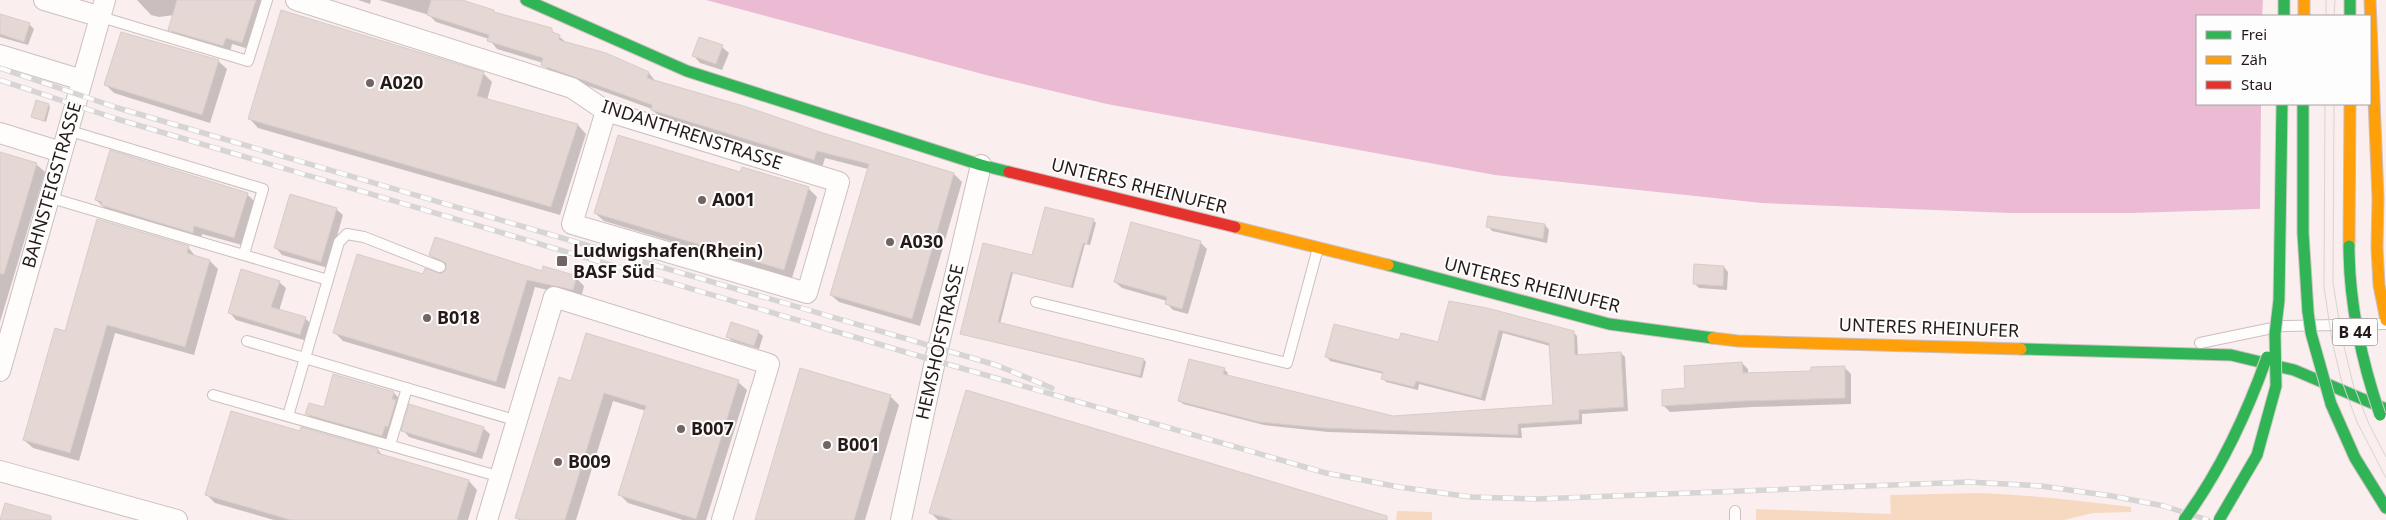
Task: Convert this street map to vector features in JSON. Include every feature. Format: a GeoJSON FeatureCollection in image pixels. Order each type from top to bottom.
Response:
{"type":"FeatureCollection","features":[{"type":"Feature","properties":{"kind":"main road","name":"UNTERES RHEINUFER"},"geometry":{"type":"LineString","coordinates":[[526,0],[687,71],[981,165],[1319,247],[1609,324],[1738,340],[2231,355],[2294,370],[2386,409]]}},
{"type":"Feature","properties":{"kind":"main road"},"geometry":{"type":"LineString","coordinates":[[2284,0],[2284,15]]}},
{"type":"Feature","properties":{"kind":"main road"},"geometry":{"type":"LineString","coordinates":[[2304,0],[2304,15]]}},
{"type":"Feature","properties":{"kind":"main road"},"geometry":{"type":"LineString","coordinates":[[2350,0],[2350,15]]}},
{"type":"Feature","properties":{"kind":"main road"},"geometry":{"type":"LineString","coordinates":[[2370,0],[2371,15]]}},
{"type":"Feature","properties":{"kind":"main road"},"geometry":{"type":"LineString","coordinates":[[2371,25],[2378,198],[2377,248],[2379,285],[2386,320]]}},
{"type":"Feature","properties":{"kind":"main road"},"geometry":{"type":"LineString","coordinates":[[2219,520],[2256,455],[2268,421],[2276,386],[2275,334],[2279,300],[2282,105]]}},
{"type":"Feature","properties":{"kind":"main road","name":"B 44"},"geometry":{"type":"LineString","coordinates":[[2303,105],[2303,233],[2306,291],[2311,333],[2328,396],[2342,435],[2366,480],[2386,508]]}},
{"type":"Feature","properties":{"kind":"main road","name":"B 44"},"geometry":{"type":"LineString","coordinates":[[2350,105],[2348,278],[2352,315],[2368,381],[2386,428]]}},
{"type":"Feature","properties":{"kind":"main road"},"geometry":{"type":"LineString","coordinates":[[2184,520],[2204,494],[2232,447],[2255,391],[2275,334]]}},
{"type":"Feature","properties":{"kind":"street"},"geometry":{"type":"LineString","coordinates":[[44,0],[103,8]]}},
{"type":"Feature","properties":{"kind":"street","name":"INDANTHRENSTRASSE"},"geometry":{"type":"LineString","coordinates":[[296,0],[572,88],[606,110],[839,182],[807,293],[572,224],[606,110]]}},
{"type":"Feature","properties":{"kind":"street","name":"BAHNSTEIGSTRASSE"},"geometry":{"type":"LineString","coordinates":[[0,371],[103,8]]}},
{"type":"Feature","properties":{"kind":"street"},"geometry":{"type":"LineString","coordinates":[[0,55],[82,80]]}},
{"type":"Feature","properties":{"kind":"street"},"geometry":{"type":"LineString","coordinates":[[0,133],[61,152]]}},
{"type":"Feature","properties":{"kind":"street","name":"HEMSHOFSTRASSE"},"geometry":{"type":"LineString","coordinates":[[901,520],[935,361],[981,165]]}},
{"type":"Feature","properties":{"kind":"street"},"geometry":{"type":"LineString","coordinates":[[488,520],[554,297],[769,364],[722,520]]}},
{"type":"Feature","properties":{"kind":"street"},"geometry":{"type":"LineString","coordinates":[[0,471],[173,519]]}},
{"type":"Feature","properties":{"kind":"lane"},"geometry":{"type":"LineString","coordinates":[[103,8],[248,61],[267,0]]}},
{"type":"Feature","properties":{"kind":"lane"},"geometry":{"type":"LineString","coordinates":[[67,130],[263,189],[244,254]]}},
{"type":"Feature","properties":{"kind":"lane"},"geometry":{"type":"LineString","coordinates":[[48,197],[328,280]]}},
{"type":"Feature","properties":{"kind":"lane"},"geometry":{"type":"LineString","coordinates":[[288,416],[339,242],[347,234],[364,237],[440,267]]}},
{"type":"Feature","properties":{"kind":"lane"},"geometry":{"type":"LineString","coordinates":[[1036,302],[1287,363],[1319,247]]}},
{"type":"Feature","properties":{"kind":"lane"},"geometry":{"type":"LineString","coordinates":[[2160,352],[2282,326],[2386,324]]}},
{"type":"Feature","properties":{"kind":"lane"},"geometry":{"type":"LineString","coordinates":[[246,341],[518,421]]}},
{"type":"Feature","properties":{"kind":"lane"},"geometry":{"type":"LineString","coordinates":[[390,445],[407,388]]}},
{"type":"Feature","properties":{"kind":"lane"},"geometry":{"type":"LineString","coordinates":[[213,395],[501,477]]}},
{"type":"Feature","properties":{"kind":"shaded area"},"geometry":{"type":"Polygon","coordinates":[[[706,0],[2386,0],[2386,201],[2256,209],[2132,213],[2010,213],[1762,203],[1495,175],[1107,104],[986,75],[706,0]]]}},
{"type":"Feature","properties":{"kind":"shaded area"},"geometry":{"type":"Polygon","coordinates":[[[1982,493],[2131,507],[2131,512],[2093,513],[2064,520],[1756,520],[1756,509],[1891,514],[1890,495],[1982,493]]]}},
{"type":"Feature","properties":{"kind":"shaded area"},"geometry":{"type":"Polygon","coordinates":[[[1397,511],[1432,512],[1432,520],[1396,520],[1397,511]]]}},
{"type":"Feature","properties":{"kind":"pier"},"geometry":{"type":"Polygon","coordinates":[[[2263,0],[2386,0],[2386,203],[2260,211],[2261,105],[2371,105],[2371,15],[2262,15],[2263,0]]]}},
{"type":"Feature","properties":{"kind":"building"},"geometry":{"type":"Polygon","coordinates":[[[177,0],[256,0],[242,43],[226,38],[223,46],[168,30],[177,0]]]}},
{"type":"Feature","properties":{"kind":"building"},"geometry":{"type":"Polygon","coordinates":[[[431,0],[462,0],[494,10],[494,12],[552,28],[552,32],[560,35],[559,40],[606,53],[649,72],[647,78],[747,107],[823,133],[954,173],[912,319],[830,295],[869,164],[817,151],[814,160],[651,110],[652,105],[541,65],[543,58],[487,41],[489,35],[427,15],[431,0]]]}},
{"type":"Feature","properties":{"kind":"building","name":"A020"},"geometry":{"type":"Polygon","coordinates":[[[281,10],[484,72],[477,96],[578,124],[551,207],[248,119],[281,10]]]}},
{"type":"Feature","properties":{"kind":"building"},"geometry":{"type":"Polygon","coordinates":[[[0,14],[30,23],[24,42],[0,34],[0,14]]]}},
{"type":"Feature","properties":{"kind":"building"},"geometry":{"type":"Polygon","coordinates":[[[121,32],[219,60],[202,115],[104,85],[121,32]]]}},
{"type":"Feature","properties":{"kind":"building"},"geometry":{"type":"Polygon","coordinates":[[[699,37],[723,45],[716,64],[692,56],[699,37]]]}},
{"type":"Feature","properties":{"kind":"building"},"geometry":{"type":"Polygon","coordinates":[[[36,100],[49,104],[44,121],[31,117],[36,100]]]}},
{"type":"Feature","properties":{"kind":"building","name":"A001"},"geometry":{"type":"Polygon","coordinates":[[[618,135],[740,172],[742,167],[809,187],[784,270],[594,213],[618,135]]]}},
{"type":"Feature","properties":{"kind":"building"},"geometry":{"type":"Polygon","coordinates":[[[110,150],[248,193],[234,238],[194,226],[193,233],[101,205],[102,202],[95,200],[110,150]]]}},
{"type":"Feature","properties":{"kind":"building"},"geometry":{"type":"Polygon","coordinates":[[[0,152],[37,163],[4,274],[0,274],[0,152]]]}},
{"type":"Feature","properties":{"kind":"building"},"geometry":{"type":"Polygon","coordinates":[[[290,194],[337,208],[321,262],[274,248],[290,194]]]}},
{"type":"Feature","properties":{"kind":"building"},"geometry":{"type":"Polygon","coordinates":[[[1045,207],[1094,219],[1087,244],[1083,243],[1071,287],[1011,272],[998,322],[1144,359],[1140,376],[960,334],[983,243],[1032,255],[1045,207]]]}},
{"type":"Feature","properties":{"kind":"building"},"geometry":{"type":"Polygon","coordinates":[[[1488,216],[1545,224],[1543,239],[1486,227],[1488,216]]]}},
{"type":"Feature","properties":{"kind":"building"},"geometry":{"type":"Polygon","coordinates":[[[97,219],[189,246],[187,253],[210,260],[185,347],[107,325],[70,453],[23,440],[55,328],[65,331],[97,219]]]}},
{"type":"Feature","properties":{"kind":"building"},"geometry":{"type":"Polygon","coordinates":[[[1131,222],[1201,241],[1182,309],[1165,304],[1167,297],[1114,282],[1131,222]]]}},
{"type":"Feature","properties":{"kind":"building","name":"B018"},"geometry":{"type":"Polygon","coordinates":[[[435,237],[542,271],[543,266],[577,276],[573,290],[527,280],[496,382],[333,333],[357,254],[423,274],[425,268],[441,274],[446,270],[446,263],[429,255],[435,237]]]}},
{"type":"Feature","properties":{"kind":"building"},"geometry":{"type":"Polygon","coordinates":[[[1694,264],[1724,266],[1723,286],[1693,284],[1694,264]]]}},
{"type":"Feature","properties":{"kind":"building"},"geometry":{"type":"Polygon","coordinates":[[[241,269],[280,281],[271,307],[306,317],[300,335],[228,313],[241,269]]]}},
{"type":"Feature","properties":{"kind":"building"},"geometry":{"type":"Polygon","coordinates":[[[1449,301],[1487,308],[1574,331],[1575,355],[1621,352],[1624,407],[1579,410],[1579,420],[1518,424],[1518,435],[1323,428],[1259,422],[1178,401],[1189,359],[1225,368],[1223,374],[1393,416],[1553,405],[1549,343],[1499,330],[1481,398],[1416,381],[1414,387],[1381,379],[1383,372],[1325,357],[1334,324],[1399,340],[1401,333],[1438,342],[1449,301]]]}},
{"type":"Feature","properties":{"kind":"building"},"geometry":{"type":"Polygon","coordinates":[[[731,322],[759,331],[754,346],[726,337],[731,322]]]}},
{"type":"Feature","properties":{"kind":"building"},"geometry":{"type":"Polygon","coordinates":[[[586,333],[739,380],[696,519],[618,495],[646,406],[604,393],[565,520],[522,520],[515,518],[559,377],[571,381],[586,333]]]}},
{"type":"Feature","properties":{"kind":"building"},"geometry":{"type":"Polygon","coordinates":[[[1742,362],[1743,373],[1811,371],[1811,367],[1845,366],[1845,398],[1662,406],[1662,390],[1685,388],[1684,366],[1742,362]]]}},
{"type":"Feature","properties":{"kind":"building","name":"B001"},"geometry":{"type":"Polygon","coordinates":[[[800,368],[891,395],[854,520],[755,520],[800,368]]]}},
{"type":"Feature","properties":{"kind":"building"},"geometry":{"type":"Polygon","coordinates":[[[333,374],[394,392],[392,399],[396,400],[388,427],[385,426],[382,436],[305,414],[309,403],[324,407],[333,374]]]}},
{"type":"Feature","properties":{"kind":"building"},"geometry":{"type":"Polygon","coordinates":[[[966,390],[1387,516],[1387,520],[954,520],[929,513],[966,390]]]}},
{"type":"Feature","properties":{"kind":"building"},"geometry":{"type":"Polygon","coordinates":[[[409,404],[484,427],[476,453],[401,431],[409,404]]]}},
{"type":"Feature","properties":{"kind":"building"},"geometry":{"type":"Polygon","coordinates":[[[231,411],[300,431],[301,427],[378,449],[377,453],[469,480],[457,520],[291,520],[205,495],[231,411]]]}},
{"type":"Feature","properties":{"kind":"building"},"geometry":{"type":"Polygon","coordinates":[[[5,503],[51,516],[51,520],[0,520],[5,503]]]}},
{"type":"Feature","properties":{"kind":"tram line"},"geometry":{"type":"LineString","coordinates":[[2326,0],[2326,15]]}},
{"type":"Feature","properties":{"kind":"tram line"},"geometry":{"type":"LineString","coordinates":[[2334,15],[2335,0]]}},
{"type":"Feature","properties":{"kind":"tram line"},"geometry":{"type":"LineString","coordinates":[[2325,105],[2324,287],[2332,341],[2341,379],[2357,422],[2386,478]]}},
{"type":"Feature","properties":{"kind":"tram line"},"geometry":{"type":"LineString","coordinates":[[2334,105],[2333,283],[2342,338],[2353,384],[2369,424],[2386,457]]}},
{"type":"Feature","properties":{"kind":"railway"},"geometry":{"type":"LineString","coordinates":[[0,68],[118,108],[996,365],[1052,388]]}},
{"type":"Feature","properties":{"kind":"railway"},"geometry":{"type":"LineString","coordinates":[[0,80],[117,119],[912,354],[1326,473],[1399,487],[1471,497],[1538,499],[1968,482],[2041,486],[2112,496],[2164,506],[2208,520]]}},
{"type":"Feature","properties":{"kind":"traffic: fast"},"geometry":{"type":"LineString","coordinates":[[526,0],[687,71],[981,165],[1009,172]]}},
{"type":"Feature","properties":{"kind":"traffic: fast"},"geometry":{"type":"LineString","coordinates":[[2284,0],[2284,15]]}},
{"type":"Feature","properties":{"kind":"traffic: fast"},"geometry":{"type":"LineString","coordinates":[[2350,0],[2350,15]]}},
{"type":"Feature","properties":{"kind":"traffic: fast"},"geometry":{"type":"LineString","coordinates":[[2219,520],[2257,455],[2276,386],[2275,334],[2279,300],[2282,105]]}},
{"type":"Feature","properties":{"kind":"traffic: fast"},"geometry":{"type":"LineString","coordinates":[[2303,105],[2303,233],[2308,312]]}},
{"type":"Feature","properties":{"kind":"traffic: fast"},"geometry":{"type":"LineString","coordinates":[[2349,246],[2351,289],[2357,332],[2380,415]]}},
{"type":"Feature","properties":{"kind":"traffic: fast"},"geometry":{"type":"LineString","coordinates":[[1388,265],[1609,324],[1713,338]]}},
{"type":"Feature","properties":{"kind":"traffic: fast"},"geometry":{"type":"LineString","coordinates":[[2308,312],[2311,333],[2331,404]]}},
{"type":"Feature","properties":{"kind":"traffic: fast"},"geometry":{"type":"LineString","coordinates":[[2021,349],[2231,355],[2294,370],[2386,409]]}},
{"type":"Feature","properties":{"kind":"traffic: fast"},"geometry":{"type":"LineString","coordinates":[[2184,520],[2210,482],[2232,442],[2267,357]]}},
{"type":"Feature","properties":{"kind":"traffic: fast"},"geometry":{"type":"LineString","coordinates":[[2331,404],[2355,458],[2386,508]]}},
{"type":"Feature","properties":{"kind":"traffic: slow"},"geometry":{"type":"LineString","coordinates":[[2304,0],[2304,15]]}},
{"type":"Feature","properties":{"kind":"traffic: slow"},"geometry":{"type":"LineString","coordinates":[[2370,0],[2371,15]]}},
{"type":"Feature","properties":{"kind":"traffic: slow"},"geometry":{"type":"LineString","coordinates":[[2371,25],[2378,198],[2377,248],[2379,285],[2386,320]]}},
{"type":"Feature","properties":{"kind":"traffic: slow"},"geometry":{"type":"LineString","coordinates":[[2349,246],[2350,105]]}},
{"type":"Feature","properties":{"kind":"traffic: slow"},"geometry":{"type":"LineString","coordinates":[[1235,227],[1388,265]]}},
{"type":"Feature","properties":{"kind":"traffic: slow"},"geometry":{"type":"LineString","coordinates":[[1713,338],[1738,341],[2021,349]]}},
{"type":"Feature","properties":{"kind":"traffic: jam"},"geometry":{"type":"LineString","coordinates":[[1009,172],[1235,227]]}},
{"type":"Feature","properties":{"kind":"place","name":"A020"},"geometry":{"type":"Point","coordinates":[370,83]}},
{"type":"Feature","properties":{"kind":"place","name":"A001"},"geometry":{"type":"Point","coordinates":[702,200]}},
{"type":"Feature","properties":{"kind":"place","name":"A030"},"geometry":{"type":"Point","coordinates":[890,242]}},
{"type":"Feature","properties":{"kind":"place","name":"Ludwigshafen(Rhein) BASF Süd"},"geometry":{"type":"Point","coordinates":[562,261]}},
{"type":"Feature","properties":{"kind":"place","name":"B018"},"geometry":{"type":"Point","coordinates":[427,318]}},
{"type":"Feature","properties":{"kind":"place","name":"B007"},"geometry":{"type":"Point","coordinates":[681,429]}},
{"type":"Feature","properties":{"kind":"place","name":"B001"},"geometry":{"type":"Point","coordinates":[827,445]}},
{"type":"Feature","properties":{"kind":"place","name":"B009"},"geometry":{"type":"Point","coordinates":[558,462]}}]}
